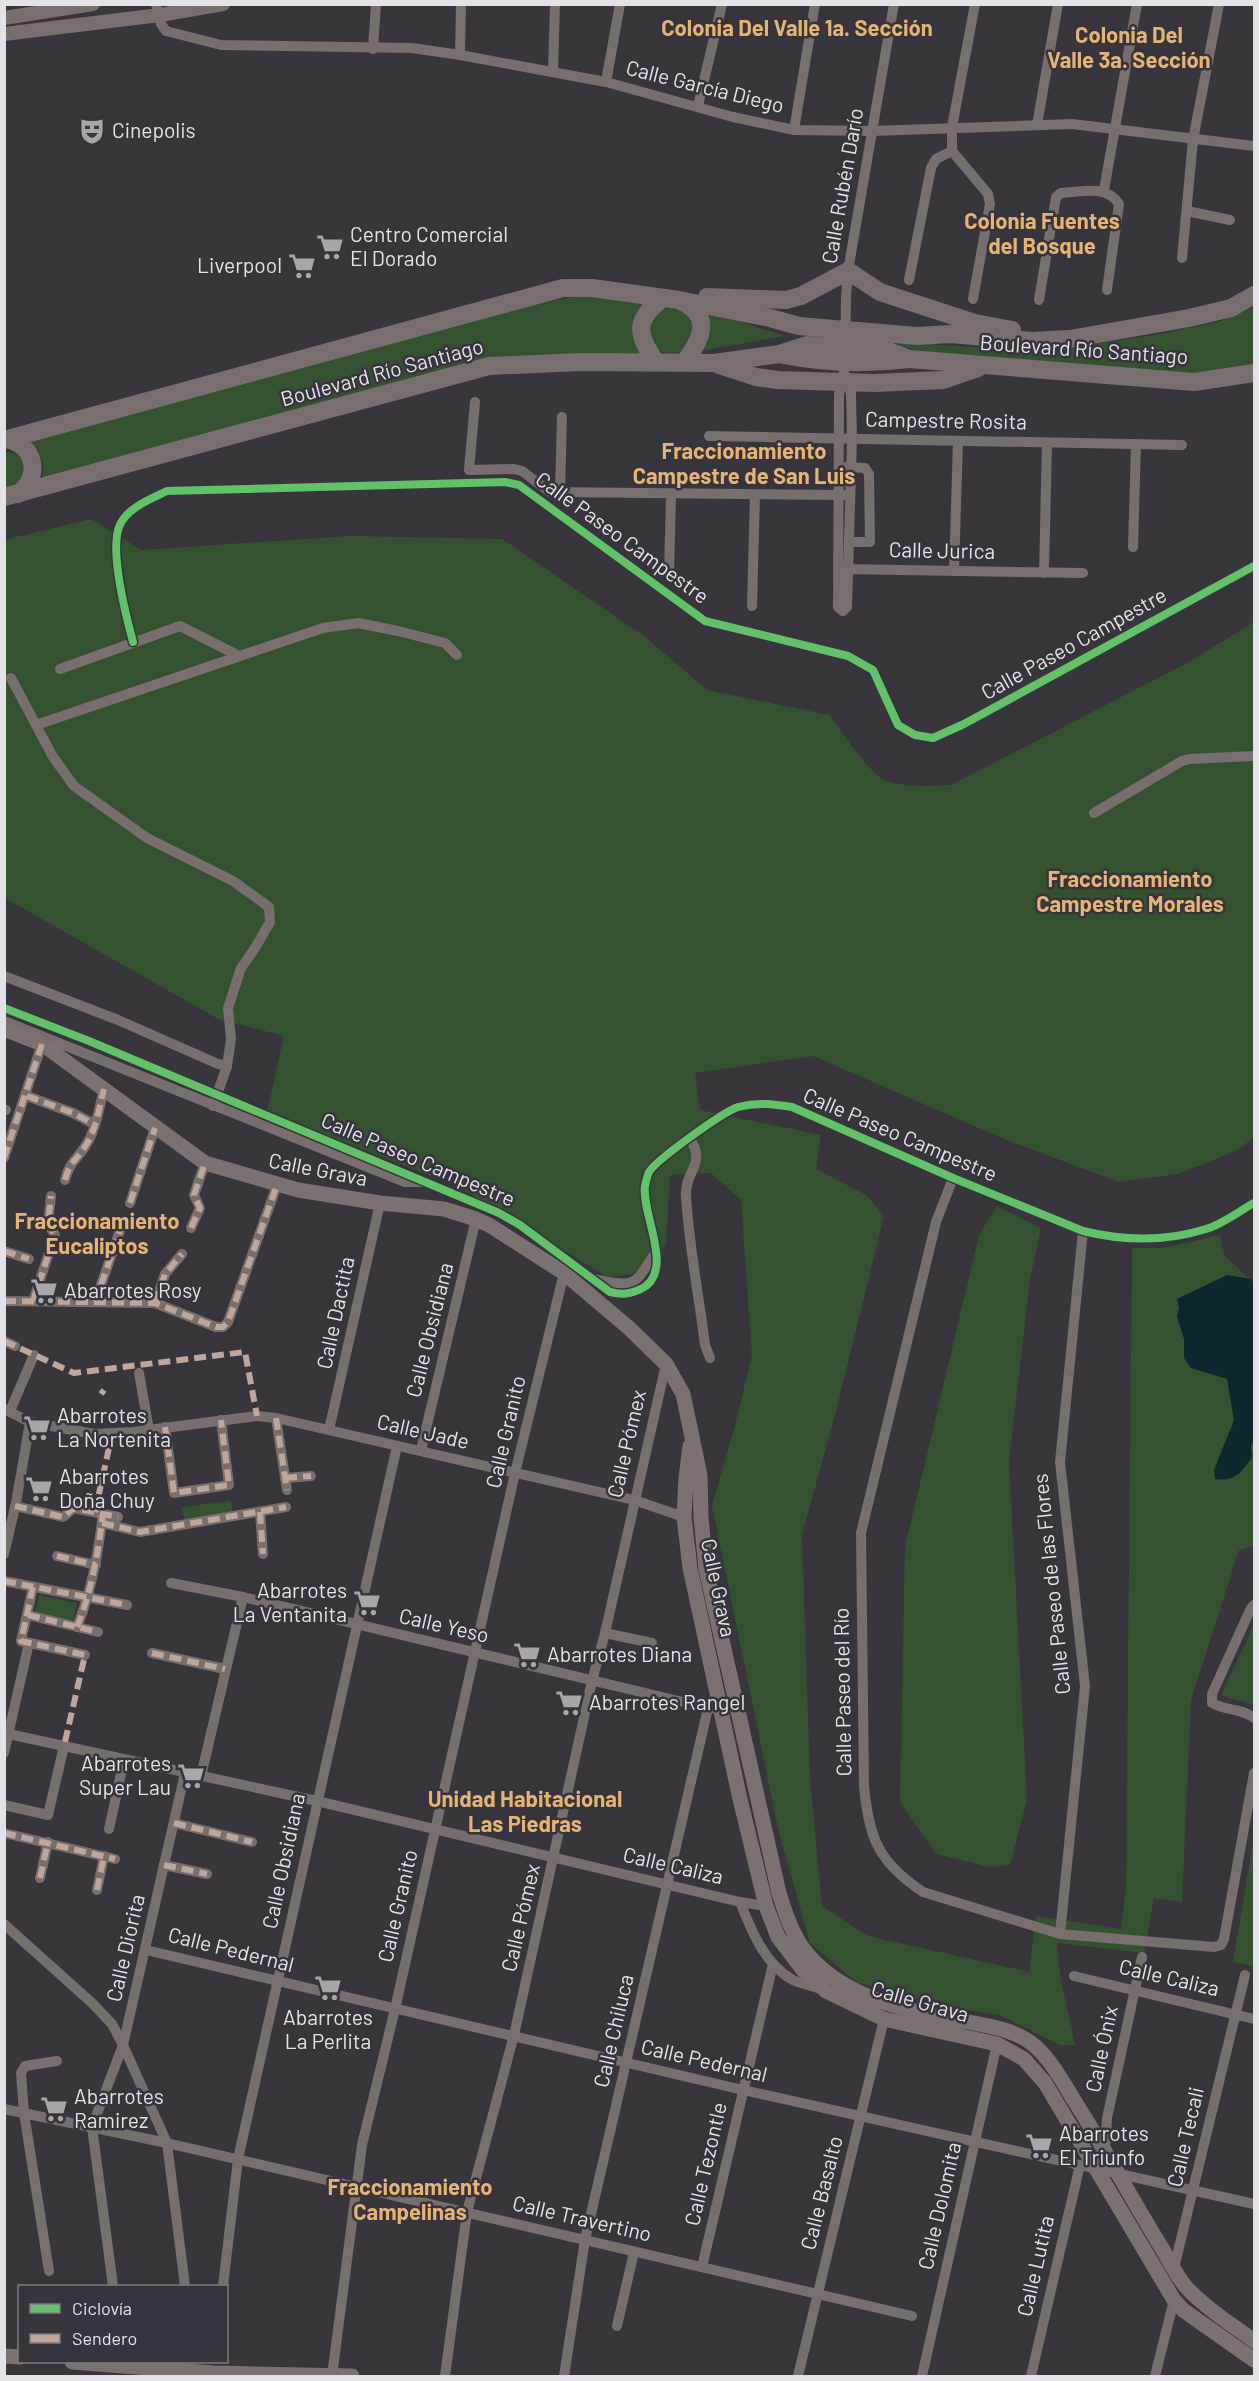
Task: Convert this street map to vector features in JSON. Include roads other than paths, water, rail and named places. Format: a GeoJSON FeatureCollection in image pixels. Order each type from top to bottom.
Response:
{"type":"FeatureCollection","features":[{"type":"Feature","properties":{"kind":"main road"},"geometry":{"type":"LineString","coordinates":[[656,362],[641,337],[640,327],[649,309],[671,299],[717,296],[786,300],[801,296],[848,271],[880,291],[975,322],[1070,339]]}},
{"type":"Feature","properties":{"kind":"main road","name":"Boulevard Río Santiago"},"geometry":{"type":"LineString","coordinates":[[6,440],[563,288],[592,288],[671,299],[770,318],[798,314],[907,323],[950,334],[1032,341],[1070,339],[1190,318],[1231,308],[1254,295]]}},
{"type":"Feature","properties":{"kind":"main road"},"geometry":{"type":"LineString","coordinates":[[671,299],[694,310],[702,328],[697,347],[684,362]]}},
{"type":"Feature","properties":{"kind":"main road","name":"Boulevard Río Santiago"},"geometry":{"type":"LineString","coordinates":[[9,495],[489,366],[714,363],[779,354],[807,345],[884,350],[909,359],[1194,382],[1254,372]]}},
{"type":"Feature","properties":{"kind":"main road"},"geometry":{"type":"LineString","coordinates":[[714,363],[756,377],[778,380],[845,376],[943,380],[985,366]]}},
{"type":"Feature","properties":{"kind":"main road"},"geometry":{"type":"LineString","coordinates":[[6,440],[22,445],[32,458],[33,475],[25,489],[9,495]]}},
{"type":"Feature","properties":{"kind":"main road","name":"Calle Grava"},"geometry":{"type":"LineString","coordinates":[[4,1029],[43,1046],[205,1163],[277,1185],[380,1203],[444,1209],[489,1225],[564,1273],[629,1328],[666,1364],[683,1394],[700,1475],[706,1569],[779,1893],[790,1925],[801,1946],[815,1963],[831,1976],[848,1987],[880,2001],[933,2016],[1005,2029],[1034,2046],[1062,2082],[1192,2294],[1254,2341]]}},
{"type":"Feature","properties":{"kind":"main road","name":"Calle Grava"},"geometry":{"type":"LineString","coordinates":[[4,1037],[43,1046]]}},
{"type":"Feature","properties":{"kind":"main road","name":"Calle Grava"},"geometry":{"type":"LineString","coordinates":[[692,1434],[684,1517],[690,1568],[715,1708],[766,1906],[778,1937],[802,1970],[826,1991],[884,2019],[997,2044],[1024,2059],[1045,2084],[1087,2167],[1174,2300],[1183,2310],[1254,2360]]}},
{"type":"Feature","properties":{"kind":"main road"},"geometry":{"type":"LineString","coordinates":[[103,2363],[352,2376]]}},
{"type":"Feature","properties":{"kind":"street"},"geometry":{"type":"LineString","coordinates":[[4,18],[93,4]]}},
{"type":"Feature","properties":{"kind":"street"},"geometry":{"type":"LineString","coordinates":[[4,33],[158,10],[223,4]]}},
{"type":"Feature","properties":{"kind":"street"},"geometry":{"type":"LineString","coordinates":[[373,49],[376,4]]}},
{"type":"Feature","properties":{"kind":"street"},"geometry":{"type":"LineString","coordinates":[[460,55],[461,4]]}},
{"type":"Feature","properties":{"kind":"street"},"geometry":{"type":"LineString","coordinates":[[553,72],[555,4]]}},
{"type":"Feature","properties":{"kind":"street"},"geometry":{"type":"LineString","coordinates":[[606,82],[620,4]]}},
{"type":"Feature","properties":{"kind":"street"},"geometry":{"type":"LineString","coordinates":[[698,106],[722,4]]}},
{"type":"Feature","properties":{"kind":"street"},"geometry":{"type":"LineString","coordinates":[[794,130],[815,4]]}},
{"type":"Feature","properties":{"kind":"street","name":"Calle Rubén Darío"},"geometry":{"type":"LineString","coordinates":[[845,376],[848,271],[894,4]]}},
{"type":"Feature","properties":{"kind":"street"},"geometry":{"type":"LineString","coordinates":[[973,299],[990,204],[988,194],[952,151],[952,127],[975,4]]}},
{"type":"Feature","properties":{"kind":"street"},"geometry":{"type":"LineString","coordinates":[[1037,125],[1058,4]]}},
{"type":"Feature","properties":{"kind":"street"},"geometry":{"type":"LineString","coordinates":[[1104,190],[1137,4]]}},
{"type":"Feature","properties":{"kind":"street"},"geometry":{"type":"LineString","coordinates":[[1182,258],[1193,140],[1219,4]]}},
{"type":"Feature","properties":{"kind":"street","name":"Calle García Diego"},"geometry":{"type":"LineString","coordinates":[[158,10],[161,24],[166,31],[221,45],[412,48],[460,55],[606,82],[733,117],[794,130],[872,131],[1072,124],[1254,146]]}},
{"type":"Feature","properties":{"kind":"street"},"geometry":{"type":"LineString","coordinates":[[909,280],[931,168],[936,159],[952,151]]}},
{"type":"Feature","properties":{"kind":"street"},"geometry":{"type":"LineString","coordinates":[[1039,300],[1056,197],[1061,193],[1104,190],[1113,195],[1119,204],[1107,290]]}},
{"type":"Feature","properties":{"kind":"street"},"geometry":{"type":"LineString","coordinates":[[1187,212],[1230,220]]}},
{"type":"Feature","properties":{"kind":"street"},"geometry":{"type":"LineString","coordinates":[[844,569],[849,542],[845,495],[839,466],[839,439],[845,376]]}},
{"type":"Feature","properties":{"kind":"street"},"geometry":{"type":"LineString","coordinates":[[844,569],[845,495],[851,467],[852,439],[845,376]]}},
{"type":"Feature","properties":{"kind":"street"},"geometry":{"type":"LineString","coordinates":[[475,402],[469,470],[514,469],[522,471],[550,492],[845,495]]}},
{"type":"Feature","properties":{"kind":"street"},"geometry":{"type":"LineString","coordinates":[[560,493],[562,417]]}},
{"type":"Feature","properties":{"kind":"street","name":"Campestre Rosita"},"geometry":{"type":"LineString","coordinates":[[709,436],[1182,445]]}},
{"type":"Feature","properties":{"kind":"street"},"geometry":{"type":"LineString","coordinates":[[954,571],[958,441]]}},
{"type":"Feature","properties":{"kind":"street"},"geometry":{"type":"LineString","coordinates":[[1044,573],[1047,443]]}},
{"type":"Feature","properties":{"kind":"street"},"geometry":{"type":"LineString","coordinates":[[1133,547],[1136,444]]}},
{"type":"Feature","properties":{"kind":"street"},"geometry":{"type":"LineString","coordinates":[[839,466],[864,468],[870,474],[870,542],[849,542]]}},
{"type":"Feature","properties":{"kind":"street","name":"Calle Paseo Campestre"},"geometry":{"type":"LineString","coordinates":[[133,642],[122,598],[116,543],[119,525],[135,508],[167,491],[505,482],[519,485],[705,621],[848,656],[873,670],[898,724],[915,735],[933,738],[964,724],[1254,566]]}},
{"type":"Feature","properties":{"kind":"street"},"geometry":{"type":"LineString","coordinates":[[669,576],[671,494]]}},
{"type":"Feature","properties":{"kind":"street"},"geometry":{"type":"LineString","coordinates":[[752,606],[755,495]]}},
{"type":"Feature","properties":{"kind":"street","name":"Calle Jurica"},"geometry":{"type":"LineString","coordinates":[[844,569],[1083,573]]}},
{"type":"Feature","properties":{"kind":"street"},"geometry":{"type":"LineString","coordinates":[[36,725],[323,628],[358,623],[445,643],[457,655]]}},
{"type":"Feature","properties":{"kind":"street"},"geometry":{"type":"LineString","coordinates":[[60,669],[180,626],[239,656]]}},
{"type":"Feature","properties":{"kind":"street"},"geometry":{"type":"LineString","coordinates":[[11,678],[53,757],[74,786],[147,838],[233,881],[269,907],[270,922],[241,968],[228,1008],[231,1039],[227,1066],[216,1101]]}},
{"type":"Feature","properties":{"kind":"street"},"geometry":{"type":"LineString","coordinates":[[1094,813],[1182,761],[1254,756]]}},
{"type":"Feature","properties":{"kind":"street"},"geometry":{"type":"LineString","coordinates":[[4,976],[118,1020],[227,1066]]}},
{"type":"Feature","properties":{"kind":"street","name":"Calle Paseo Campestre"},"geometry":{"type":"LineString","coordinates":[[4,1008],[165,1073],[216,1101]]}},
{"type":"Feature","properties":{"kind":"street","name":"Calle Paseo Campestre"},"geometry":{"type":"LineString","coordinates":[[4,1020],[43,1046],[73,1049],[160,1084],[216,1101],[405,1182],[425,1182],[499,1213],[520,1225],[610,1293],[627,1295],[647,1286],[655,1275],[656,1251],[645,1200],[648,1173],[711,1122],[736,1108],[765,1102],[803,1112],[953,1178],[1083,1231],[1159,1240],[1208,1229],[1254,1203]]}},
{"type":"Feature","properties":{"kind":"street"},"geometry":{"type":"LineString","coordinates":[[4,1158],[43,1046],[42,1023]]}},
{"type":"Feature","properties":{"kind":"street"},"geometry":{"type":"LineString","coordinates":[[73,1049],[78,1037]]}},
{"type":"Feature","properties":{"kind":"street"},"geometry":{"type":"LineString","coordinates":[[160,1084],[165,1073]]}},
{"type":"Feature","properties":{"kind":"street"},"geometry":{"type":"LineString","coordinates":[[65,1180],[69,1167],[84,1148],[104,1089]]}},
{"type":"Feature","properties":{"kind":"street"},"geometry":{"type":"LineString","coordinates":[[27,1096],[73,1113],[94,1124]]}},
{"type":"Feature","properties":{"kind":"street"},"geometry":{"type":"LineString","coordinates":[[130,1203],[155,1128]]}},
{"type":"Feature","properties":{"kind":"street"},"geometry":{"type":"LineString","coordinates":[[690,1139],[697,1157],[686,1194],[705,1345],[710,1358]]}},
{"type":"Feature","properties":{"kind":"street"},"geometry":{"type":"LineString","coordinates":[[191,1228],[200,1208],[194,1195],[205,1163]]}},
{"type":"Feature","properties":{"kind":"street","name":"Calle Paseo del Río"},"geometry":{"type":"LineString","coordinates":[[953,1178],[936,1222],[861,1533],[864,1774],[868,1822],[880,1850],[906,1881],[923,1892],[1060,1934],[1214,1947],[1221,1945],[1224,1939],[1254,1773]]}},
{"type":"Feature","properties":{"kind":"street"},"geometry":{"type":"LineString","coordinates":[[4,1301],[154,1303],[216,1327],[223,1327],[228,1322],[277,1185]]}},
{"type":"Feature","properties":{"kind":"street"},"geometry":{"type":"LineString","coordinates":[[33,1301],[56,1235],[48,1224],[51,1197]]}},
{"type":"Feature","properties":{"kind":"street","name":"Calle Dactita"},"geometry":{"type":"LineString","coordinates":[[329,1430],[380,1203]]}},
{"type":"Feature","properties":{"kind":"street","name":"Calle Obsidiana"},"geometry":{"type":"LineString","coordinates":[[421,1450],[476,1220]]}},
{"type":"Feature","properties":{"kind":"street"},"geometry":{"type":"LineString","coordinates":[[95,1302],[122,1225]]}},
{"type":"Feature","properties":{"kind":"street","name":"Calle Paseo de las Flores"},"geometry":{"type":"LineString","coordinates":[[1060,1934],[1085,1686],[1060,1462],[1083,1231]]}},
{"type":"Feature","properties":{"kind":"street"},"geometry":{"type":"LineString","coordinates":[[4,1251],[29,1258]]}},
{"type":"Feature","properties":{"kind":"street"},"geometry":{"type":"LineString","coordinates":[[154,1303],[165,1274],[182,1254]]}},
{"type":"Feature","properties":{"kind":"street","name":"Calle Granito"},"geometry":{"type":"LineString","coordinates":[[332,2376],[362,2145],[436,1830],[515,1473],[564,1273]]}},
{"type":"Feature","properties":{"kind":"street"},"geometry":{"type":"LineString","coordinates":[[7,1410],[34,1355]]}},
{"type":"Feature","properties":{"kind":"street","name":"Calle Pómex"},"geometry":{"type":"LineString","coordinates":[[445,2376],[467,2212],[514,2035],[555,1858],[592,1681],[606,1633],[666,1364]]}},
{"type":"Feature","properties":{"kind":"street"},"geometry":{"type":"LineString","coordinates":[[139,1373],[149,1430]]}},
{"type":"Feature","properties":{"kind":"street","name":"Calle Jade"},"geometry":{"type":"LineString","coordinates":[[7,1410],[30,1422],[94,1434],[149,1430],[257,1416],[276,1418],[634,1500],[684,1517]]}},
{"type":"Feature","properties":{"kind":"street"},"geometry":{"type":"LineString","coordinates":[[276,1418],[287,1490]]}},
{"type":"Feature","properties":{"kind":"street"},"geometry":{"type":"LineString","coordinates":[[165,1427],[174,1493],[229,1485],[221,1420]]}},
{"type":"Feature","properties":{"kind":"street"},"geometry":{"type":"LineString","coordinates":[[4,1554],[30,1422]]}},
{"type":"Feature","properties":{"kind":"street","name":"Calle Obsidiana"},"geometry":{"type":"LineString","coordinates":[[223,2285],[238,2159],[316,1801],[359,1626],[398,1446]]}},
{"type":"Feature","properties":{"kind":"street"},"geometry":{"type":"LineString","coordinates":[[285,1478],[311,1476]]}},
{"type":"Feature","properties":{"kind":"street"},"geometry":{"type":"LineString","coordinates":[[15,1506],[63,1517],[74,1508],[140,1532],[286,1507]]}},
{"type":"Feature","properties":{"kind":"street"},"geometry":{"type":"LineString","coordinates":[[260,1512],[263,1554]]}},
{"type":"Feature","properties":{"kind":"street"},"geometry":{"type":"LineString","coordinates":[[102,1518],[118,1517]]}},
{"type":"Feature","properties":{"kind":"street"},"geometry":{"type":"LineString","coordinates":[[77,1627],[88,1598],[96,1565],[102,1518]]}},
{"type":"Feature","properties":{"kind":"street"},"geometry":{"type":"LineString","coordinates":[[57,1556],[96,1565]]}},
{"type":"Feature","properties":{"kind":"street"},"geometry":{"type":"LineString","coordinates":[[4,1581],[127,1605]]}},
{"type":"Feature","properties":{"kind":"street","name":"Calle Yeso"},"geometry":{"type":"LineString","coordinates":[[171,1583],[715,1708]]}},
{"type":"Feature","properties":{"kind":"street"},"geometry":{"type":"LineString","coordinates":[[33,1587],[21,1641],[85,1656]]}},
{"type":"Feature","properties":{"kind":"street"},"geometry":{"type":"LineString","coordinates":[[201,1776],[243,1598]]}},
{"type":"Feature","properties":{"kind":"street"},"geometry":{"type":"LineString","coordinates":[[1254,1605],[1212,1694],[1212,1702],[1222,1708],[1247,1712],[1254,1718]]}},
{"type":"Feature","properties":{"kind":"street"},"geometry":{"type":"LineString","coordinates":[[28,1615],[98,1632]]}},
{"type":"Feature","properties":{"kind":"street"},"geometry":{"type":"LineString","coordinates":[[606,1633],[652,1643]]}},
{"type":"Feature","properties":{"kind":"street"},"geometry":{"type":"LineString","coordinates":[[4,1753],[29,1642]]}},
{"type":"Feature","properties":{"kind":"street"},"geometry":{"type":"LineString","coordinates":[[152,1653],[225,1669]]}},
{"type":"Feature","properties":{"kind":"street","name":"Calle Chiluca"},"geometry":{"type":"LineString","coordinates":[[564,2376],[585,2240],[669,1884],[715,1708]]}},
{"type":"Feature","properties":{"kind":"street","name":"Calle Caliza"},"geometry":{"type":"LineString","coordinates":[[7,1734],[316,1801],[740,1902],[766,1906]]}},
{"type":"Feature","properties":{"kind":"street"},"geometry":{"type":"LineString","coordinates":[[4,1805],[48,1815],[64,1746]]}},
{"type":"Feature","properties":{"kind":"street"},"geometry":{"type":"LineString","coordinates":[[109,1829],[124,1760]]}},
{"type":"Feature","properties":{"kind":"street","name":"Calle Diorita"},"geometry":{"type":"LineString","coordinates":[[92,2127],[123,2045],[185,1773]]}},
{"type":"Feature","properties":{"kind":"street"},"geometry":{"type":"LineString","coordinates":[[174,1823],[252,1842]]}},
{"type":"Feature","properties":{"kind":"street"},"geometry":{"type":"LineString","coordinates":[[4,1833],[110,1858],[97,1890]]}},
{"type":"Feature","properties":{"kind":"street"},"geometry":{"type":"LineString","coordinates":[[40,1878],[48,1842]]}},
{"type":"Feature","properties":{"kind":"street"},"geometry":{"type":"LineString","coordinates":[[164,1864],[207,1874]]}},
{"type":"Feature","properties":{"kind":"street"},"geometry":{"type":"LineString","coordinates":[[740,1902],[748,1924],[773,1964],[792,1979],[826,1991]]}},
{"type":"Feature","properties":{"kind":"street"},"geometry":{"type":"LineString","coordinates":[[4,1924],[92,2003],[112,2024],[123,2045],[167,2142],[185,2285]]}},
{"type":"Feature","properties":{"kind":"street","name":"Calle Pedernal"},"geometry":{"type":"LineString","coordinates":[[146,1950],[514,2035],[743,2091],[1254,2204]]}},
{"type":"Feature","properties":{"kind":"street","name":"Calle Ónix"},"geometry":{"type":"LineString","coordinates":[[1105,2151],[1107,2118],[1142,1957]]}},
{"type":"Feature","properties":{"kind":"street","name":"Calle Tezontle"},"geometry":{"type":"LineString","coordinates":[[702,2267],[773,1964]]}},
{"type":"Feature","properties":{"kind":"street","name":"Calle Tecali"},"geometry":{"type":"LineString","coordinates":[[1174,2268],[1245,1975]]}},
{"type":"Feature","properties":{"kind":"street","name":"Calle Caliza"},"geometry":{"type":"LineString","coordinates":[[1074,1976],[1254,2019]]}},
{"type":"Feature","properties":{"kind":"street","name":"Calle Basalto"},"geometry":{"type":"LineString","coordinates":[[798,2376],[884,2019]]}},
{"type":"Feature","properties":{"kind":"street","name":"Calle Dolomita"},"geometry":{"type":"LineString","coordinates":[[922,2376],[997,2044]]}},
{"type":"Feature","properties":{"kind":"street"},"geometry":{"type":"LineString","coordinates":[[50,2271],[24,2113],[22,2069],[26,2066],[57,2061]]}},
{"type":"Feature","properties":{"kind":"street","name":"Calle Travertino"},"geometry":{"type":"LineString","coordinates":[[4,2109],[167,2142],[912,2316]]}},
{"type":"Feature","properties":{"kind":"street"},"geometry":{"type":"LineString","coordinates":[[92,2127],[113,2285]]}},
{"type":"Feature","properties":{"kind":"street","name":"Calle Lutita"},"geometry":{"type":"LineString","coordinates":[[1030,2376],[1087,2167]]}},
{"type":"Feature","properties":{"kind":"street"},"geometry":{"type":"LineString","coordinates":[[617,2326],[634,2252]]}},
{"type":"Feature","properties":{"kind":"street"},"geometry":{"type":"LineString","coordinates":[[1155,2376],[1174,2300]]}},
{"type":"Feature","properties":{"kind":"water"},"geometry":{"type":"Polygon","coordinates":[[[1227,1275],[1251,1279],[1254,1284],[1254,1438],[1251,1446],[1252,1458],[1232,1478],[1222,1480],[1215,1479],[1214,1470],[1234,1420],[1227,1379],[1191,1368],[1184,1358],[1184,1339],[1177,1317],[1179,1308],[1177,1299],[1227,1275]]]}},
{"type":"Feature","properties":{"kind":"place","name":"Cinepolis"},"geometry":{"type":"Point","coordinates":[92,131]}},
{"type":"Feature","properties":{"kind":"place","name":"Centro Comercial El Dorado"},"geometry":{"type":"Point","coordinates":[330,247]}},
{"type":"Feature","properties":{"kind":"place","name":"Liverpool"},"geometry":{"type":"Point","coordinates":[302,266]}},
{"type":"Feature","properties":{"kind":"place","name":"Abarrotes Rosy"},"geometry":{"type":"Point","coordinates":[44,1291]}},
{"type":"Feature","properties":{"kind":"place","name":"Abarrotes La Nortenita"},"geometry":{"type":"Point","coordinates":[37,1428]}},
{"type":"Feature","properties":{"kind":"place","name":"Abarrotes Doña Chuy"},"geometry":{"type":"Point","coordinates":[39,1489]}},
{"type":"Feature","properties":{"kind":"place","name":"Abarrotes La Ventanita"},"geometry":{"type":"Point","coordinates":[367,1603]}},
{"type":"Feature","properties":{"kind":"place","name":"Abarrotes Diana"},"geometry":{"type":"Point","coordinates":[527,1655]}},
{"type":"Feature","properties":{"kind":"place","name":"Abarrotes Rangel"},"geometry":{"type":"Point","coordinates":[569,1703]}},
{"type":"Feature","properties":{"kind":"place","name":"Abarrotes Super Lau"},"geometry":{"type":"Point","coordinates":[191,1776]}},
{"type":"Feature","properties":{"kind":"place","name":"Abarrotes La Perlita"},"geometry":{"type":"Point","coordinates":[328,1988]}},
{"type":"Feature","properties":{"kind":"place","name":"Abarrotes Ramirez"},"geometry":{"type":"Point","coordinates":[54,2109]}},
{"type":"Feature","properties":{"kind":"place","name":"Abarrotes El Triunfo"},"geometry":{"type":"Point","coordinates":[1039,2146]}},
{"type":"Feature","properties":{"kind":"district","name":"Colonia Del Valle 1a. Sección"},"geometry":{"type":"Point","coordinates":[797,28]}},
{"type":"Feature","properties":{"kind":"district","name":"Colonia Del Valle 3a. Sección"},"geometry":{"type":"Point","coordinates":[1129,48]}},
{"type":"Feature","properties":{"kind":"district","name":"Colonia Fuentes del Bosque"},"geometry":{"type":"Point","coordinates":[1042,234]}},
{"type":"Feature","properties":{"kind":"district","name":"Fraccionamiento Campestre de San Luis"},"geometry":{"type":"Point","coordinates":[744,464]}},
{"type":"Feature","properties":{"kind":"district","name":"Fraccionamiento Campestre Morales"},"geometry":{"type":"Point","coordinates":[1130,892]}},
{"type":"Feature","properties":{"kind":"district","name":"Fraccionamiento Eucaliptos"},"geometry":{"type":"Point","coordinates":[97,1234]}},
{"type":"Feature","properties":{"kind":"district","name":"Unidad Habitacional Las Piedras"},"geometry":{"type":"Point","coordinates":[525,1812]}},
{"type":"Feature","properties":{"kind":"district","name":"Fraccionamiento Campelinas"},"geometry":{"type":"Point","coordinates":[410,2200]}}]}
